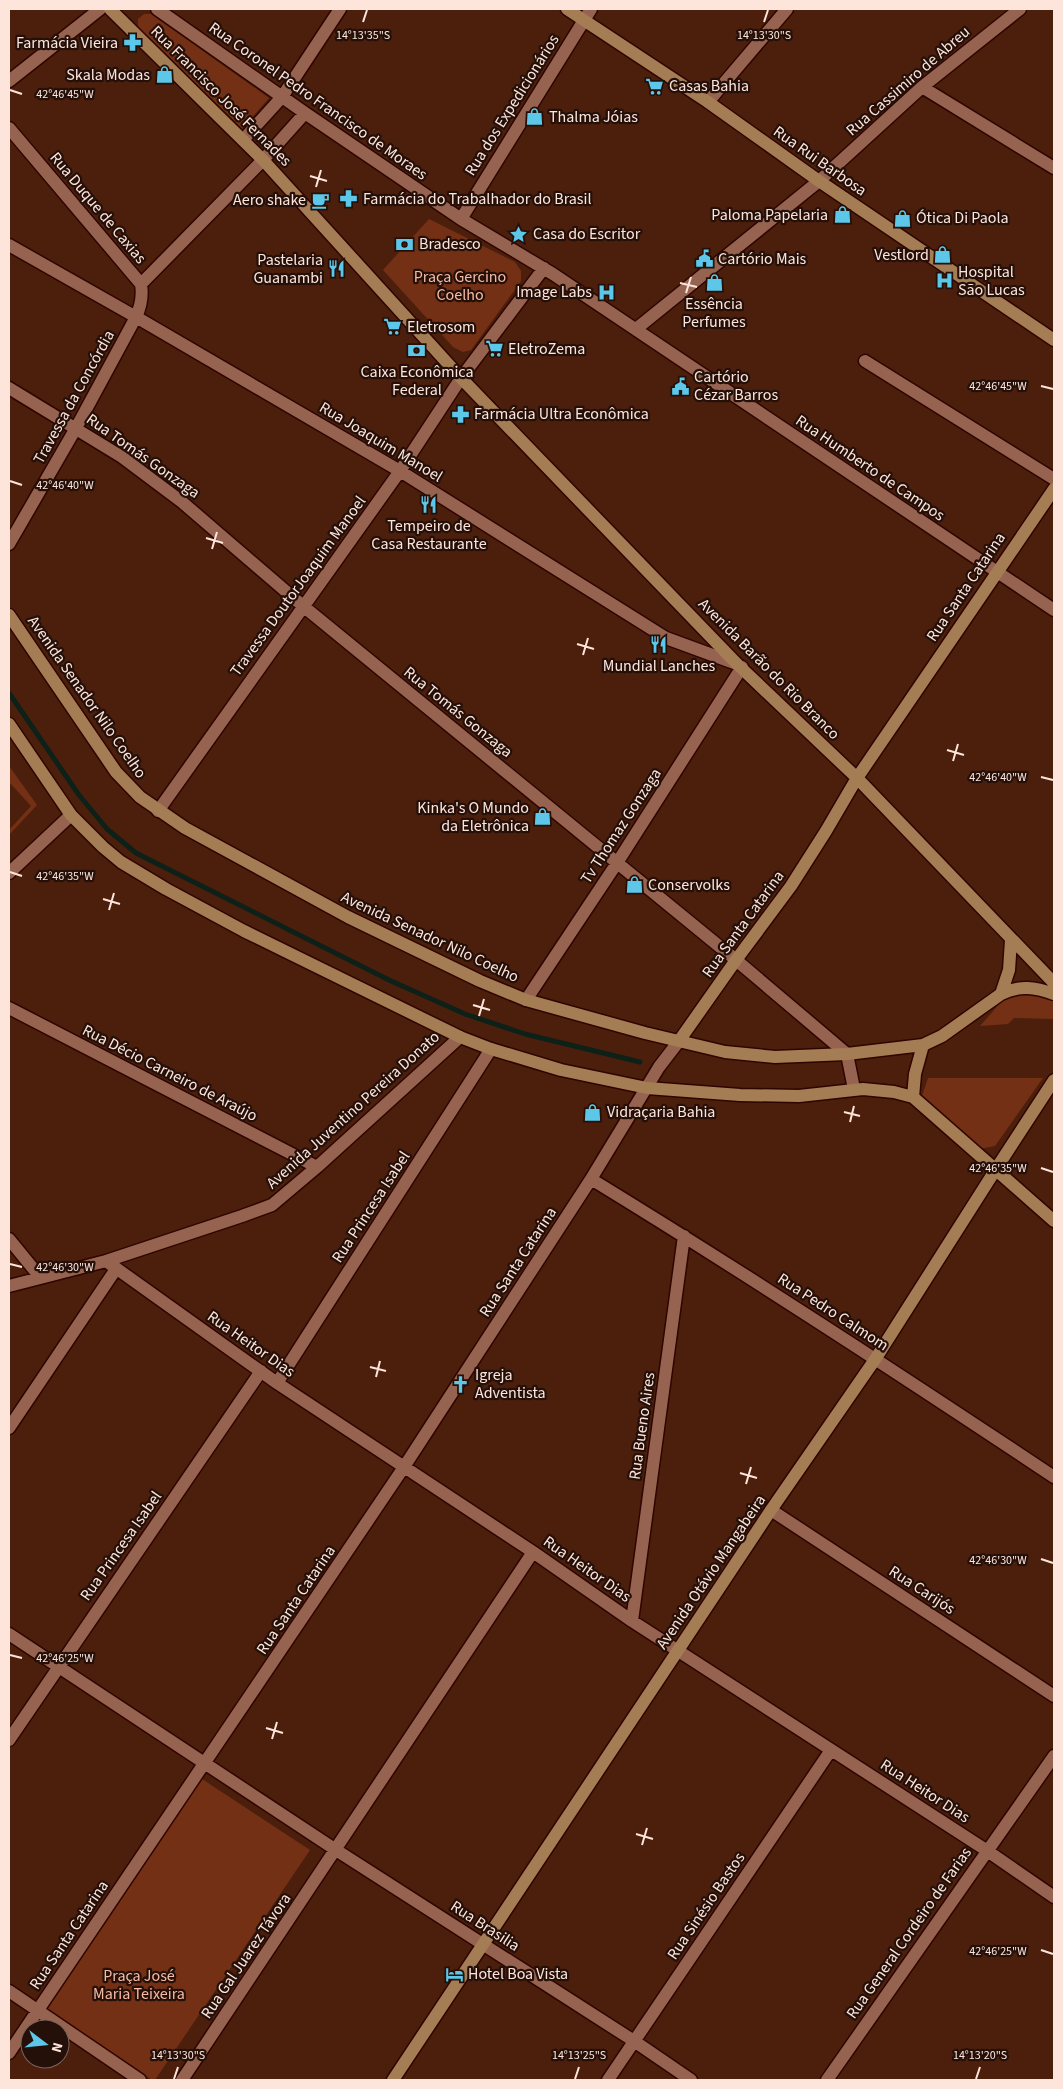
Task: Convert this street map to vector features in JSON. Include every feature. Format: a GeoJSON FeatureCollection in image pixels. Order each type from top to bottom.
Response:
{"type":"FeatureCollection","features":[{"type":"Feature","properties":{"kind":"main road","name":"Rua Francisco José Fernades"},"geometry":{"type":"LineString","coordinates":[[110,9],[263,160],[461,378]]}},
{"type":"Feature","properties":{"kind":"main road","name":"Rua Rui Barbosa"},"geometry":{"type":"LineString","coordinates":[[567,9],[588,14],[819,181],[1054,340]]}},
{"type":"Feature","properties":{"kind":"main road","name":"Avenida Barão do Rio Branco"},"geometry":{"type":"LineString","coordinates":[[461,378],[739,666],[857,778],[1054,983]]}},
{"type":"Feature","properties":{"kind":"main road","name":"Rua Santa Catarina"},"geometry":{"type":"LineString","coordinates":[[679,1041],[791,886],[857,778],[1054,488]]}},
{"type":"Feature","properties":{"kind":"main road","name":"Avenida Senador Nilo Coelho"},"geometry":{"type":"LineString","coordinates":[[9,615],[116,772],[130,788],[158,811],[185,828],[348,917],[480,982],[526,1000],[725,1052],[775,1057],[847,1054],[923,1046],[949,1032],[1001,994],[1020,987],[1036,988],[1054,994]]}},
{"type":"Feature","properties":{"kind":"main road"},"geometry":{"type":"LineString","coordinates":[[9,724],[71,815],[109,852],[166,889],[244,931],[460,1037],[491,1049],[561,1070],[647,1088],[740,1095],[798,1096],[854,1089],[883,1091],[913,1097],[1054,1221]]}},
{"type":"Feature","properties":{"kind":"main road"},"geometry":{"type":"LineString","coordinates":[[1001,994],[1009,970],[1011,940]]}},
{"type":"Feature","properties":{"kind":"main road"},"geometry":{"type":"LineString","coordinates":[[913,1097],[915,1074],[923,1046]]}},
{"type":"Feature","properties":{"kind":"main road","name":"Avenida Otávio Mangabeira"},"geometry":{"type":"LineString","coordinates":[[393,2080],[771,1510],[876,1358],[1054,1080]]}},
{"type":"Feature","properties":{"kind":"street"},"geometry":{"type":"LineString","coordinates":[[9,81],[100,9]]}},
{"type":"Feature","properties":{"kind":"street","name":"Rua Coronel Pedro Francisco de Moraes"},"geometry":{"type":"LineString","coordinates":[[157,9],[461,219]]}},
{"type":"Feature","properties":{"kind":"street"},"geometry":{"type":"LineString","coordinates":[[243,140],[282,97],[340,9]]}},
{"type":"Feature","properties":{"kind":"street"},"geometry":{"type":"LineString","coordinates":[[708,102],[787,9]]}},
{"type":"Feature","properties":{"kind":"street","name":"Rua Cassimiro de Abreu"},"geometry":{"type":"LineString","coordinates":[[636,329],[819,181],[922,87],[1020,9]]}},
{"type":"Feature","properties":{"kind":"street","name":"Rua dos Expedicionários"},"geometry":{"type":"LineString","coordinates":[[461,219],[588,14]]}},
{"type":"Feature","properties":{"kind":"street"},"geometry":{"type":"LineString","coordinates":[[922,87],[1054,168]]}},
{"type":"Feature","properties":{"kind":"street"},"geometry":{"type":"LineString","coordinates":[[141,284],[263,160],[305,113]]}},
{"type":"Feature","properties":{"kind":"street","name":"Rua Duque de Caxias"},"geometry":{"type":"LineString","coordinates":[[9,128],[141,284],[142,299],[136,317]]}},
{"type":"Feature","properties":{"kind":"street"},"geometry":{"type":"LineString","coordinates":[[461,219],[544,268],[461,378]]}},
{"type":"Feature","properties":{"kind":"street","name":"Rua Joaquim Manoel"},"geometry":{"type":"LineString","coordinates":[[9,246],[136,317],[400,471],[666,638],[739,666]]}},
{"type":"Feature","properties":{"kind":"street","name":"Rua Humberto de Campos"},"geometry":{"type":"LineString","coordinates":[[544,268],[1054,610]]}},
{"type":"Feature","properties":{"kind":"street","name":"Travessa da Concórdia"},"geometry":{"type":"LineString","coordinates":[[9,544],[76,428],[136,317]]}},
{"type":"Feature","properties":{"kind":"street"},"geometry":{"type":"LineString","coordinates":[[865,361],[1054,479]]}},
{"type":"Feature","properties":{"kind":"street","name":"Travessa DoutorJoaquim Manoel"},"geometry":{"type":"LineString","coordinates":[[158,811],[400,471],[461,378]]}},
{"type":"Feature","properties":{"kind":"street","name":"Rua Tomás Gonzaga"},"geometry":{"type":"LineString","coordinates":[[9,388],[122,457],[182,502],[303,606],[736,960],[847,1054]]}},
{"type":"Feature","properties":{"kind":"street","name":"Tv Thomaz Gonzaga"},"geometry":{"type":"LineString","coordinates":[[526,1000],[617,863],[739,666]]}},
{"type":"Feature","properties":{"kind":"street"},"geometry":{"type":"LineString","coordinates":[[9,873],[71,815]]}},
{"type":"Feature","properties":{"kind":"street","name":"Rua Décio Carneiro de Araújo"},"geometry":{"type":"LineString","coordinates":[[9,1008],[317,1167]]}},
{"type":"Feature","properties":{"kind":"street","name":"Avenida Juventino Pereira Donato"},"geometry":{"type":"LineString","coordinates":[[9,1286],[40,1276],[106,1261],[242,1216],[272,1204],[317,1167],[460,1037]]}},
{"type":"Feature","properties":{"kind":"street","name":"Rua Santa Catarina"},"geometry":{"type":"LineString","coordinates":[[9,2053],[206,1764],[404,1467],[591,1179],[659,1067],[679,1041]]}},
{"type":"Feature","properties":{"kind":"street","name":"Rua Princesa Isabel"},"geometry":{"type":"LineString","coordinates":[[278,1383],[491,1049]]}},
{"type":"Feature","properties":{"kind":"street"},"geometry":{"type":"LineString","coordinates":[[847,1054],[854,1089]]}},
{"type":"Feature","properties":{"kind":"street","name":"Rua Pedro Calmom"},"geometry":{"type":"LineString","coordinates":[[591,1179],[876,1358],[1054,1477]]}},
{"type":"Feature","properties":{"kind":"street","name":"Rua Bueno Aires"},"geometry":{"type":"LineString","coordinates":[[632,1621],[684,1236]]}},
{"type":"Feature","properties":{"kind":"street"},"geometry":{"type":"LineString","coordinates":[[9,1239],[40,1276]]}},
{"type":"Feature","properties":{"kind":"street","name":"Rua Heitor Dias"},"geometry":{"type":"LineString","coordinates":[[106,1261],[278,1383],[533,1552],[632,1621],[986,1850],[1054,1897]]}},
{"type":"Feature","properties":{"kind":"street"},"geometry":{"type":"LineString","coordinates":[[9,1428],[116,1269]]}},
{"type":"Feature","properties":{"kind":"street","name":"Rua Princesa Isabel"},"geometry":{"type":"LineString","coordinates":[[9,1740],[57,1667],[261,1371]]}},
{"type":"Feature","properties":{"kind":"street","name":"Rua Carijós"},"geometry":{"type":"LineString","coordinates":[[771,1510],[1054,1696]]}},
{"type":"Feature","properties":{"kind":"street","name":"Rua Gal Juarez Távora"},"geometry":{"type":"LineString","coordinates":[[182,2080],[533,1552]]}},
{"type":"Feature","properties":{"kind":"street","name":"Rua Brasilia"},"geometry":{"type":"LineString","coordinates":[[9,1634],[336,1850],[634,2041],[691,2080]]}},
{"type":"Feature","properties":{"kind":"street","name":"Rua Sinésio Bastos"},"geometry":{"type":"LineString","coordinates":[[608,2080],[832,1750]]}},
{"type":"Feature","properties":{"kind":"street","name":"Rua General Cordeiro de Farias"},"geometry":{"type":"LineString","coordinates":[[827,2080],[986,1850],[1054,1756]]}},
{"type":"Feature","properties":{"kind":"street"},"geometry":{"type":"LineString","coordinates":[[9,1991],[140,2080]]}},
{"type":"Feature","properties":{"kind":"green space"},"geometry":{"type":"Polygon","coordinates":[[[144,14],[151,14],[269,98],[242,129],[138,27],[138,19],[144,14]]]}},
{"type":"Feature","properties":{"kind":"green space","name":"Praça Gercino Coelho"},"geometry":{"type":"Polygon","coordinates":[[[429,219],[515,262],[521,271],[521,281],[471,350],[463,352],[453,347],[383,270],[429,219]]]}},
{"type":"Feature","properties":{"kind":"green space"},"geometry":{"type":"Polygon","coordinates":[[[9,766],[37,805],[9,835],[9,830],[31,806],[9,782],[9,766]]]}},
{"type":"Feature","properties":{"kind":"green space"},"geometry":{"type":"Polygon","coordinates":[[[1016,990],[1050,996],[1054,1001],[1054,1019],[1014,1018],[1008,1024],[980,1026],[1009,993],[1016,990]]]}},
{"type":"Feature","properties":{"kind":"green space"},"geometry":{"type":"Polygon","coordinates":[[[928,1078],[1043,1078],[995,1146],[979,1149],[927,1110],[922,1096],[928,1078]]]}},
{"type":"Feature","properties":{"kind":"green space","name":"Praça José Maria Teixeira"},"geometry":{"type":"Polygon","coordinates":[[[199,1777],[310,1850],[155,2080],[152,2080],[70,2026],[70,2019],[60,2019],[43,2008],[199,1777]]]}},
{"type":"Feature","properties":{"kind":"waterway"},"geometry":{"type":"LineString","coordinates":[[9,693],[79,795],[107,829],[136,853],[389,980],[465,1014],[525,1034],[640,1062]]}},
{"type":"Feature","properties":{"kind":"place","name":"Farmácia Vieira"},"geometry":{"type":"Point","coordinates":[132,43]}},
{"type":"Feature","properties":{"kind":"place","name":"Skala Modas"},"geometry":{"type":"Point","coordinates":[164,75]}},
{"type":"Feature","properties":{"kind":"place","name":"Casas Bahia"},"geometry":{"type":"Point","coordinates":[655,86]}},
{"type":"Feature","properties":{"kind":"place","name":"Thalma Jóias"},"geometry":{"type":"Point","coordinates":[535,117]}},
{"type":"Feature","properties":{"kind":"place","name":"Farmácia do Trabalhador do Brasil"},"geometry":{"type":"Point","coordinates":[349,199]}},
{"type":"Feature","properties":{"kind":"place","name":"Aero shake"},"geometry":{"type":"Point","coordinates":[320,200]}},
{"type":"Feature","properties":{"kind":"place","name":"Paloma Papelaria"},"geometry":{"type":"Point","coordinates":[842,215]}},
{"type":"Feature","properties":{"kind":"place","name":"Ótica Di Paola"},"geometry":{"type":"Point","coordinates":[902,218]}},
{"type":"Feature","properties":{"kind":"place","name":"Casa do Escritor"},"geometry":{"type":"Point","coordinates":[519,234]}},
{"type":"Feature","properties":{"kind":"place","name":"Bradesco"},"geometry":{"type":"Point","coordinates":[405,244]}},
{"type":"Feature","properties":{"kind":"place","name":"Vestlord"},"geometry":{"type":"Point","coordinates":[943,255]}},
{"type":"Feature","properties":{"kind":"place","name":"Cartório Mais"},"geometry":{"type":"Point","coordinates":[704,259]}},
{"type":"Feature","properties":{"kind":"place","name":"Pastelaria Guanambi"},"geometry":{"type":"Point","coordinates":[337,269]}},
{"type":"Feature","properties":{"kind":"place","name":"Hospital São Lucas"},"geometry":{"type":"Point","coordinates":[944,281]}},
{"type":"Feature","properties":{"kind":"place","name":"Essência Perfumes"},"geometry":{"type":"Point","coordinates":[714,283]}},
{"type":"Feature","properties":{"kind":"place","name":"Image Labs"},"geometry":{"type":"Point","coordinates":[606,292]}},
{"type":"Feature","properties":{"kind":"place","name":"Eletrosom"},"geometry":{"type":"Point","coordinates":[393,327]}},
{"type":"Feature","properties":{"kind":"place","name":"EletroZema"},"geometry":{"type":"Point","coordinates":[494,349]}},
{"type":"Feature","properties":{"kind":"place","name":"Caixa Econômica Federal"},"geometry":{"type":"Point","coordinates":[417,351]}},
{"type":"Feature","properties":{"kind":"place","name":"Cartório Cézar Barros"},"geometry":{"type":"Point","coordinates":[680,386]}},
{"type":"Feature","properties":{"kind":"place","name":"Farmácia Ultra Econômica"},"geometry":{"type":"Point","coordinates":[460,414]}},
{"type":"Feature","properties":{"kind":"place","name":"Tempeiro de Casa Restaurante"},"geometry":{"type":"Point","coordinates":[429,504]}},
{"type":"Feature","properties":{"kind":"place","name":"Mundial Lanches"},"geometry":{"type":"Point","coordinates":[659,645]}},
{"type":"Feature","properties":{"kind":"place","name":"Kinka's O Mundo da Eletrônica"},"geometry":{"type":"Point","coordinates":[543,817]}},
{"type":"Feature","properties":{"kind":"place","name":"Conservolks"},"geometry":{"type":"Point","coordinates":[634,885]}},
{"type":"Feature","properties":{"kind":"place","name":"Vidraçaria Bahia"},"geometry":{"type":"Point","coordinates":[593,1112]}},
{"type":"Feature","properties":{"kind":"place","name":"Igreja Adventista"},"geometry":{"type":"Point","coordinates":[461,1384]}},
{"type":"Feature","properties":{"kind":"place","name":"Hotel Boa Vista"},"geometry":{"type":"Point","coordinates":[454,1974]}}]}
